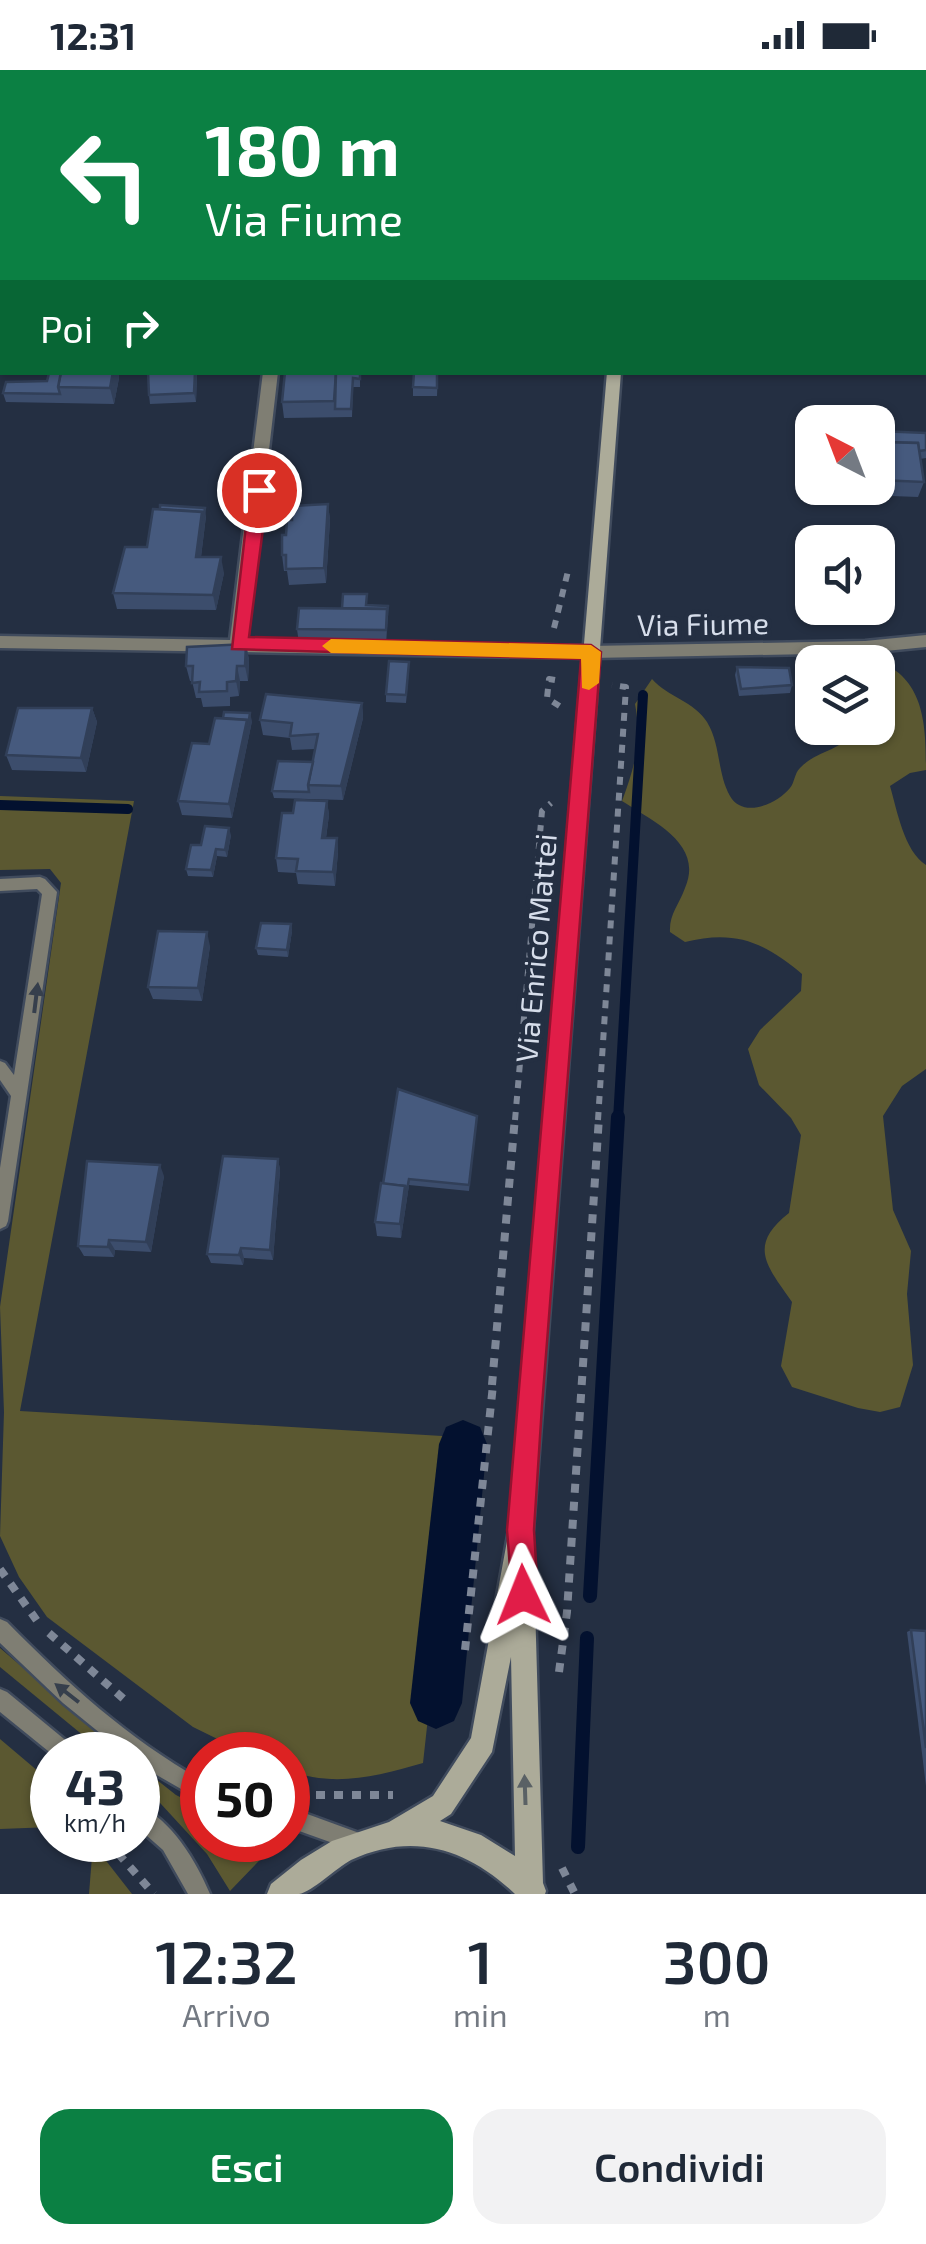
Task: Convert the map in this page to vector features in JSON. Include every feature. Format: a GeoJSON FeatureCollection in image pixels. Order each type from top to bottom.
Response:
{"type":"FeatureCollection","features":[{"type":"Feature","properties":{"kind":"main road","name":"Via Enrico Mattei"},"geometry":{"type":"LineString","coordinates":[[399,1831],[442,1806],[483,1743],[520,1530],[614,375]]}},
{"type":"Feature","properties":{"kind":"main road","name":"Via Enrico Mattei"},"geometry":{"type":"LineString","coordinates":[[520,1530],[532,1890]]}},
{"type":"Feature","properties":{"kind":"main road","name":"Via Enrico Mattei"},"geometry":{"type":"LineString","coordinates":[[281,1894],[310,1865],[356,1840],[399,1831],[446,1835],[490,1855],[532,1890]]}},
{"type":"Feature","properties":{"kind":"street"},"geometry":{"type":"LineString","coordinates":[[238,644],[271,375]]}},
{"type":"Feature","properties":{"kind":"street","name":"Via Fiume"},"geometry":{"type":"LineString","coordinates":[[0,642],[591,652],[865,647],[926,641]]}},
{"type":"Feature","properties":{"kind":"lane"},"geometry":{"type":"LineString","coordinates":[[0,885],[40,883],[50,892],[0,1221]]}},
{"type":"Feature","properties":{"kind":"lane"},"geometry":{"type":"LineString","coordinates":[[0,1068],[19,1094]]}},
{"type":"Feature","properties":{"kind":"lane"},"geometry":{"type":"LineString","coordinates":[[0,1630],[48,1678],[180,1780]]}},
{"type":"Feature","properties":{"kind":"lane"},"geometry":{"type":"LineString","coordinates":[[0,1699],[40,1732]]}},
{"type":"Feature","properties":{"kind":"lane"},"geometry":{"type":"LineString","coordinates":[[310,1824],[356,1840]]}},
{"type":"Feature","properties":{"kind":"lane"},"geometry":{"type":"LineString","coordinates":[[160,1834],[170,1843],[200,1894]]}},
{"type":"Feature","properties":{"kind":"path"},"geometry":{"type":"LineString","coordinates":[[558,1684],[567,1612],[608,958]]}},
{"type":"Feature","properties":{"kind":"path"},"geometry":{"type":"LineString","coordinates":[[464,1661],[492,1385],[578,1395]]}},
{"type":"Feature","properties":{"kind":"path"},"geometry":{"type":"LineString","coordinates":[[310,1795],[365,1799],[394,1795],[406,1788]]}},
{"type":"Feature","properties":{"kind":"path"},"geometry":{"type":"LineString","coordinates":[[558,1850],[574,1894]]}},
{"type":"Feature","properties":{"kind":"path"},"geometry":{"type":"LineString","coordinates":[[126,1862],[154,1894]]}},
{"type":"Feature","properties":{"kind":"shaded area"},"geometry":{"type":"Polygon","coordinates":[[[895,670],[914,692],[925,737],[926,770],[910,773],[890,786],[907,840],[926,865],[926,1069],[902,1086],[883,1116],[893,1210],[911,1251],[907,1294],[913,1365],[900,1407],[880,1412],[792,1387],[781,1366],[792,1302],[769,1267],[765,1246],[776,1225],[789,1213],[801,1135],[791,1118],[759,1085],[748,1049],[760,1030],[801,991],[802,974],[774,953],[747,941],[718,937],[685,942],[670,932],[689,872],[688,859],[673,836],[622,801],[636,753],[635,704],[652,679],[689,704],[707,722],[730,796],[743,807],[769,804],[792,786],[800,768],[836,747],[895,745],[895,670]]]}},
{"type":"Feature","properties":{"kind":"shaded area"},"geometry":{"type":"Polygon","coordinates":[[[0,796],[134,801],[20,1411],[459,1437],[423,1763],[372,1776],[322,1778],[310,1776],[310,1732],[203,1732],[47,1617],[19,1577],[0,1536],[4,1412],[0,1307],[61,883],[50,869],[0,870],[0,796]]]}},
{"type":"Feature","properties":{"kind":"shaded area"},"geometry":{"type":"Polygon","coordinates":[[[0,1648],[98,1732],[79,1732],[0,1667],[0,1648]]]}},
{"type":"Feature","properties":{"kind":"shaded area"},"geometry":{"type":"Polygon","coordinates":[[[0,1739],[30,1764],[30,1828],[0,1829],[0,1739]]]}},
{"type":"Feature","properties":{"kind":"shaded area"},"geometry":{"type":"Polygon","coordinates":[[[160,1782],[180,1797],[180,1825],[160,1803],[160,1782]]]}},
{"type":"Feature","properties":{"kind":"shaded area"},"geometry":{"type":"Polygon","coordinates":[[[92,1862],[107,1862],[132,1894],[89,1894],[92,1862]]]}},
{"type":"Feature","properties":{"kind":"shaded area"},"geometry":{"type":"Polygon","coordinates":[[[212,1862],[258,1862],[230,1891],[212,1862]]]}},
{"type":"Feature","properties":{"kind":"building"},"geometry":{"type":"Polygon","coordinates":[[[48,375],[60,375],[60,394],[3,393],[6,382],[47,381],[48,375]]]}},
{"type":"Feature","properties":{"kind":"building"},"geometry":{"type":"Polygon","coordinates":[[[60,375],[112,375],[110,388],[58,387],[60,375]]]}},
{"type":"Feature","properties":{"kind":"building"},"geometry":{"type":"Polygon","coordinates":[[[148,375],[195,375],[194,393],[149,395],[148,375]]]}},
{"type":"Feature","properties":{"kind":"building"},"geometry":{"type":"Polygon","coordinates":[[[285,375],[336,375],[334,401],[282,402],[285,375]]]}},
{"type":"Feature","properties":{"kind":"building"},"geometry":{"type":"Polygon","coordinates":[[[336,375],[360,375],[360,379],[353,378],[351,409],[335,409],[336,375]]]}},
{"type":"Feature","properties":{"kind":"building"},"geometry":{"type":"Polygon","coordinates":[[[414,375],[437,375],[437,388],[413,387],[414,375]]]}},
{"type":"Feature","properties":{"kind":"building"},"geometry":{"type":"Polygon","coordinates":[[[895,432],[926,433],[926,450],[919,451],[918,443],[895,442],[895,432]]]}},
{"type":"Feature","properties":{"kind":"building"},"geometry":{"type":"Polygon","coordinates":[[[895,442],[918,443],[924,482],[895,481],[895,442]]]}},
{"type":"Feature","properties":{"kind":"building"},"geometry":{"type":"Polygon","coordinates":[[[328,504],[324,568],[286,569],[282,535],[286,535],[287,520],[292,520],[292,506],[328,504]]]}},
{"type":"Feature","properties":{"kind":"building"},"geometry":{"type":"Polygon","coordinates":[[[160,505],[205,508],[203,520],[202,512],[160,509],[160,505]]]}},
{"type":"Feature","properties":{"kind":"building"},"geometry":{"type":"Polygon","coordinates":[[[153,509],[202,512],[196,557],[221,557],[213,595],[113,593],[125,547],[147,547],[153,509]]]}},
{"type":"Feature","properties":{"kind":"building"},"geometry":{"type":"Polygon","coordinates":[[[343,594],[367,594],[366,605],[388,606],[387,616],[387,609],[342,608],[343,594]]]}},
{"type":"Feature","properties":{"kind":"building"},"geometry":{"type":"Polygon","coordinates":[[[299,608],[387,609],[386,630],[297,629],[299,608]]]}},
{"type":"Feature","properties":{"kind":"building"},"geometry":{"type":"Polygon","coordinates":[[[246,644],[245,666],[237,666],[236,681],[227,682],[227,691],[199,692],[200,682],[192,683],[193,666],[186,666],[187,647],[246,644]]]}},
{"type":"Feature","properties":{"kind":"building"},"geometry":{"type":"Polygon","coordinates":[[[389,661],[409,662],[406,695],[386,694],[389,661]]]}},
{"type":"Feature","properties":{"kind":"building"},"geometry":{"type":"Polygon","coordinates":[[[737,667],[789,668],[792,685],[741,689],[737,667]]]}},
{"type":"Feature","properties":{"kind":"building"},"geometry":{"type":"Polygon","coordinates":[[[266,694],[362,703],[341,786],[308,785],[318,734],[290,736],[292,723],[260,720],[266,694]]]}},
{"type":"Feature","properties":{"kind":"building"},"geometry":{"type":"Polygon","coordinates":[[[18,708],[92,708],[81,758],[6,755],[18,708]]]}},
{"type":"Feature","properties":{"kind":"building"},"geometry":{"type":"Polygon","coordinates":[[[224,712],[250,713],[248,726],[247,720],[223,718],[224,712]]]}},
{"type":"Feature","properties":{"kind":"building"},"geometry":{"type":"Polygon","coordinates":[[[215,718],[247,720],[229,804],[178,801],[192,743],[209,744],[215,718]]]}},
{"type":"Feature","properties":{"kind":"building"},"geometry":{"type":"Polygon","coordinates":[[[278,761],[313,762],[309,792],[272,791],[278,761]]]}},
{"type":"Feature","properties":{"kind":"building"},"geometry":{"type":"Polygon","coordinates":[[[295,800],[327,801],[322,838],[337,838],[333,872],[296,871],[298,859],[276,858],[282,813],[293,813],[295,800]]]}},
{"type":"Feature","properties":{"kind":"building"},"geometry":{"type":"Polygon","coordinates":[[[205,826],[229,828],[225,850],[216,849],[211,870],[186,869],[191,845],[201,845],[205,826]]]}},
{"type":"Feature","properties":{"kind":"building"},"geometry":{"type":"Polygon","coordinates":[[[261,923],[291,924],[287,950],[256,948],[261,923]]]}},
{"type":"Feature","properties":{"kind":"building"},"geometry":{"type":"Polygon","coordinates":[[[158,931],[207,932],[198,988],[148,987],[158,931]]]}},
{"type":"Feature","properties":{"kind":"building"},"geometry":{"type":"Polygon","coordinates":[[[398,1089],[477,1116],[469,1185],[409,1179],[406,1195],[405,1186],[383,1184],[398,1089]]]}},
{"type":"Feature","properties":{"kind":"building"},"geometry":{"type":"Polygon","coordinates":[[[223,1156],[278,1159],[270,1250],[241,1248],[239,1255],[207,1254],[223,1156]]]}},
{"type":"Feature","properties":{"kind":"building"},"geometry":{"type":"Polygon","coordinates":[[[87,1161],[160,1165],[146,1242],[109,1240],[108,1247],[78,1246],[87,1161]]]}},
{"type":"Feature","properties":{"kind":"building"},"geometry":{"type":"Polygon","coordinates":[[[381,1183],[405,1186],[400,1224],[375,1222],[381,1183]]]}},
{"type":"Feature","properties":{"kind":"building"},"geometry":{"type":"Polygon","coordinates":[[[911,1630],[926,1631],[926,1748],[911,1630]]]}},
{"type":"Feature","properties":{"kind":"waterway"},"geometry":{"type":"LineString","coordinates":[[618,1120],[643,695]]}},
{"type":"Feature","properties":{"kind":"waterway"},"geometry":{"type":"LineString","coordinates":[[0,805],[128,809]]}},
{"type":"Feature","properties":{"kind":"waterway"},"geometry":{"type":"LineString","coordinates":[[590,1596],[618,1117]]}},
{"type":"Feature","properties":{"kind":"waterway"},"geometry":{"type":"LineString","coordinates":[[436,1703],[463,1444]]}},
{"type":"Feature","properties":{"kind":"waterway"},"geometry":{"type":"LineString","coordinates":[[578,1847],[587,1638]]}},
{"type":"Feature","properties":{"kind":"slow traffic"},"geometry":{"type":"LineString","coordinates":[[331,646],[591,652],[589,683]]}},
{"type":"Feature","properties":{"kind":"route"},"geometry":{"type":"LineString","coordinates":[[259,490],[238,644],[591,652],[520,1530],[523,1595]]}}]}
